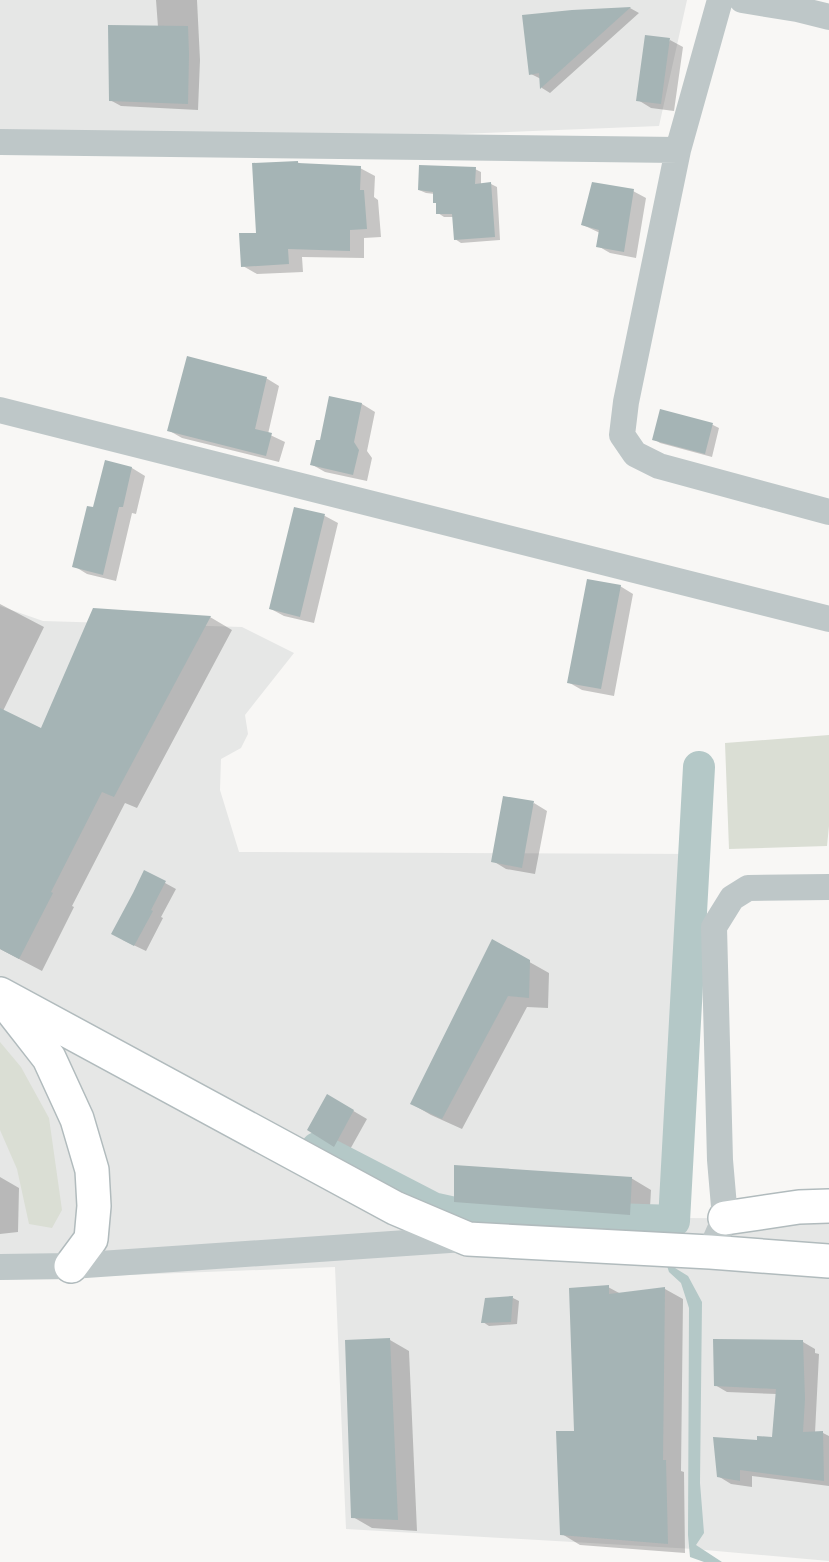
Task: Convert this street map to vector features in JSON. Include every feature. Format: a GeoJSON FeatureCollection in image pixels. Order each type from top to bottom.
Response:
{"type":"FeatureCollection","features":[{"type":"Feature","properties":{"kind":"street"},"geometry":{"type":"LineString","coordinates":[[720,0],[678,150],[626,402],[622,435],[635,454],[658,466],[829,512]]}},
{"type":"Feature","properties":{"kind":"street"},"geometry":{"type":"LineString","coordinates":[[742,0],[829,17]]}},
{"type":"Feature","properties":{"kind":"street"},"geometry":{"type":"LineString","coordinates":[[0,142],[678,150]]}},
{"type":"Feature","properties":{"kind":"street"},"geometry":{"type":"LineString","coordinates":[[0,410],[829,619]]}},
{"type":"Feature","properties":{"kind":"street"},"geometry":{"type":"LineString","coordinates":[[710,1252],[726,1218],[720,1160],[714,927],[732,898],[748,888],[829,887]]}},
{"type":"Feature","properties":{"kind":"street"},"geometry":{"type":"LineString","coordinates":[[0,994],[396,1208],[468,1239]]}},
{"type":"Feature","properties":{"kind":"street"},"geometry":{"type":"LineString","coordinates":[[0,994],[49,1058],[77,1119],[92,1170],[94,1206],[91,1239],[71,1266]]}},
{"type":"Feature","properties":{"kind":"street"},"geometry":{"type":"LineString","coordinates":[[726,1218],[799,1207],[829,1206]]}},
{"type":"Feature","properties":{"kind":"street"},"geometry":{"type":"LineString","coordinates":[[0,1267],[71,1266],[468,1239],[829,1261]]}},
{"type":"Feature","properties":{"kind":"shaded area"},"geometry":{"type":"Polygon","coordinates":[[[0,0],[687,0],[659,126],[0,152],[0,0]]]}},
{"type":"Feature","properties":{"kind":"shaded area"},"geometry":{"type":"Polygon","coordinates":[[[0,606],[43,621],[242,627],[294,653],[245,715],[248,734],[241,748],[221,759],[220,790],[239,852],[702,854],[681,1218],[829,1219],[829,1561],[694,1549],[346,1529],[335,1267],[0,1280],[0,606]]]}},
{"type":"Feature","properties":{"kind":"shaded area"},"geometry":{"type":"Polygon","coordinates":[[[829,735],[827,846],[729,849],[725,743],[829,735]]]}},
{"type":"Feature","properties":{"kind":"shaded area"},"geometry":{"type":"Polygon","coordinates":[[[0,1042],[21,1067],[49,1118],[62,1210],[52,1228],[29,1224],[17,1169],[0,1130],[0,1042]]]}},
{"type":"Feature","properties":{"kind":"shaded area"},"geometry":{"type":"Polygon","coordinates":[[[661,1231],[675,1268],[688,1276],[702,1302],[700,1483],[704,1533],[696,1545],[722,1562],[704,1562],[690,1557],[688,1535],[689,1308],[681,1283],[669,1272],[656,1232],[661,1231]]]}},
{"type":"Feature","properties":{"kind":"building"},"geometry":{"type":"Polygon","coordinates":[[[631,7],[540,89],[539,73],[529,75],[522,15],[631,7]]]}},
{"type":"Feature","properties":{"kind":"building"},"geometry":{"type":"Polygon","coordinates":[[[108,25],[188,26],[188,104],[109,101],[108,25]]]}},
{"type":"Feature","properties":{"kind":"building"},"geometry":{"type":"Polygon","coordinates":[[[645,35],[670,38],[661,104],[636,101],[645,35]]]}},
{"type":"Feature","properties":{"kind":"building"},"geometry":{"type":"Polygon","coordinates":[[[298,161],[298,163],[361,166],[360,190],[364,190],[367,229],[350,230],[350,251],[288,249],[289,264],[241,267],[239,233],[256,233],[252,163],[298,161]]]}},
{"type":"Feature","properties":{"kind":"building"},"geometry":{"type":"Polygon","coordinates":[[[419,165],[476,167],[475,184],[491,182],[495,237],[454,240],[452,214],[436,214],[433,192],[418,190],[419,165]]]}},
{"type":"Feature","properties":{"kind":"building"},"geometry":{"type":"Polygon","coordinates":[[[592,182],[634,189],[624,252],[596,247],[599,230],[581,225],[592,182]]]}},
{"type":"Feature","properties":{"kind":"building"},"geometry":{"type":"Polygon","coordinates":[[[187,356],[267,377],[255,429],[272,433],[266,456],[167,431],[187,356]]]}},
{"type":"Feature","properties":{"kind":"building"},"geometry":{"type":"Polygon","coordinates":[[[329,396],[362,403],[354,442],[359,450],[353,475],[310,465],[316,440],[320,440],[329,396]]]}},
{"type":"Feature","properties":{"kind":"building"},"geometry":{"type":"Polygon","coordinates":[[[660,409],[713,423],[705,454],[652,440],[660,409]]]}},
{"type":"Feature","properties":{"kind":"building"},"geometry":{"type":"Polygon","coordinates":[[[105,460],[132,467],[123,507],[119,507],[103,575],[72,567],[87,506],[93,507],[105,460]]]}},
{"type":"Feature","properties":{"kind":"building"},"geometry":{"type":"Polygon","coordinates":[[[294,507],[325,514],[300,617],[269,609],[294,507]]]}},
{"type":"Feature","properties":{"kind":"building"},"geometry":{"type":"Polygon","coordinates":[[[587,579],[621,585],[601,689],[567,683],[587,579]]]}},
{"type":"Feature","properties":{"kind":"building"},"geometry":{"type":"Polygon","coordinates":[[[93,608],[211,616],[114,797],[102,792],[19,959],[0,949],[0,708],[41,728],[93,608]]]}},
{"type":"Feature","properties":{"kind":"building"},"geometry":{"type":"Polygon","coordinates":[[[503,796],[534,801],[522,868],[491,862],[503,796]]]}},
{"type":"Feature","properties":{"kind":"building"},"geometry":{"type":"Polygon","coordinates":[[[144,870],[166,881],[134,946],[111,934],[144,870]]]}},
{"type":"Feature","properties":{"kind":"building"},"geometry":{"type":"Polygon","coordinates":[[[492,939],[530,960],[529,998],[508,996],[442,1119],[410,1104],[492,939]]]}},
{"type":"Feature","properties":{"kind":"building"},"geometry":{"type":"Polygon","coordinates":[[[327,1094],[354,1110],[334,1147],[307,1130],[327,1094]]]}},
{"type":"Feature","properties":{"kind":"building"},"geometry":{"type":"Polygon","coordinates":[[[454,1165],[632,1177],[630,1215],[454,1202],[454,1165]]]}},
{"type":"Feature","properties":{"kind":"building"},"geometry":{"type":"Polygon","coordinates":[[[609,1285],[609,1294],[665,1287],[663,1460],[666,1460],[668,1544],[560,1535],[556,1431],[574,1431],[569,1288],[609,1285]]]}},
{"type":"Feature","properties":{"kind":"building"},"geometry":{"type":"Polygon","coordinates":[[[513,1296],[511,1322],[481,1323],[485,1298],[513,1296]]]}},
{"type":"Feature","properties":{"kind":"building"},"geometry":{"type":"Polygon","coordinates":[[[390,1338],[398,1520],[351,1518],[345,1340],[390,1338]]]}},
{"type":"Feature","properties":{"kind":"building"},"geometry":{"type":"Polygon","coordinates":[[[713,1339],[803,1340],[805,1399],[803,1432],[823,1431],[824,1481],[740,1470],[740,1481],[717,1477],[713,1437],[757,1440],[757,1436],[772,1437],[776,1389],[714,1386],[713,1339]]]}},
{"type":"Feature","properties":{"kind":"waterway"},"geometry":{"type":"LineString","coordinates":[[317,1148],[433,1208],[460,1214],[674,1221],[699,767]]}}]}
